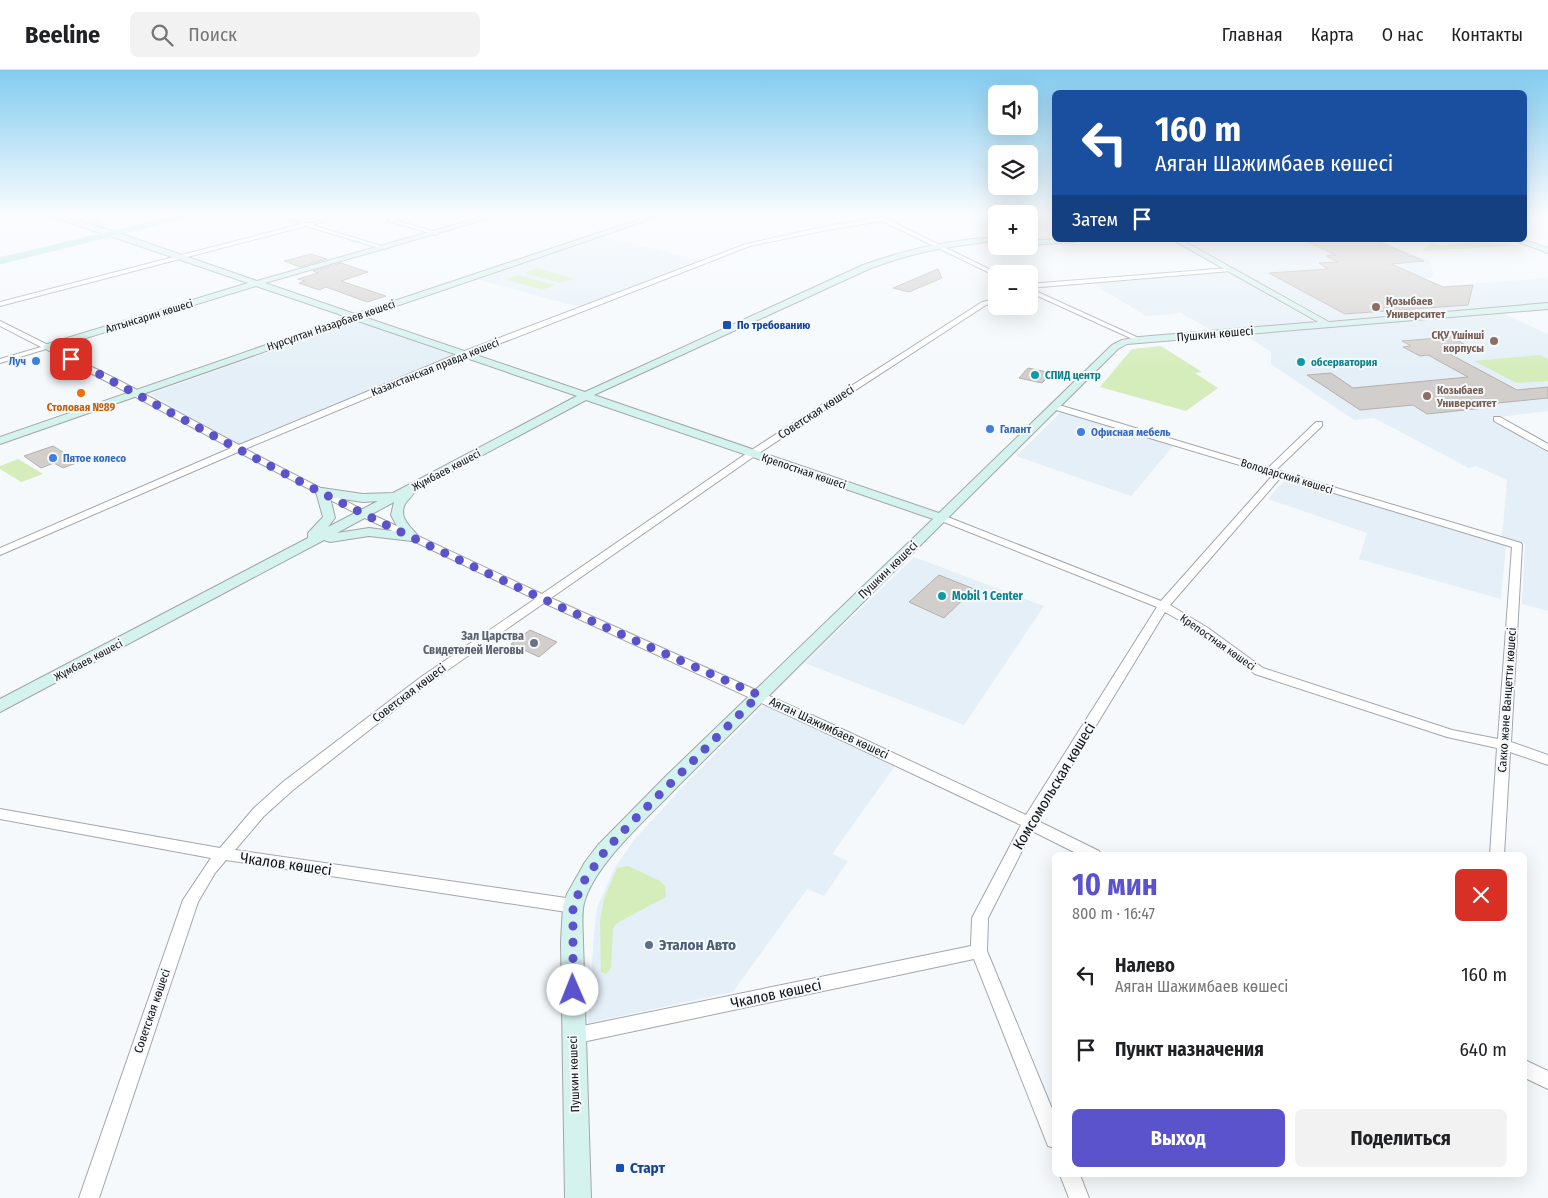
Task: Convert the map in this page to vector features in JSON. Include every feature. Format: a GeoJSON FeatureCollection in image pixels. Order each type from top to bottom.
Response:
{"type":"FeatureCollection","features":[{"type":"Feature","properties":{"kind":"street"},"geometry":{"type":"LineString","coordinates":[[0,304],[144,267]]}},
{"type":"Feature","properties":{"kind":"street","name":"Крепостная көшесі"},"geometry":{"type":"LineString","coordinates":[[208,267],[545,382],[585,404],[630,411],[942,518],[1163,606],[1204,630],[1259,670],[1277,678],[1451,734],[1504,745],[1548,760]]}},
{"type":"Feature","properties":{"kind":"street","name":"Алтынсарин көшесі"},"geometry":{"type":"LineString","coordinates":[[0,361],[319,267]]}},
{"type":"Feature","properties":{"kind":"street","name":"Нұрсұлтан Назарбаев көшесі"},"geometry":{"type":"LineString","coordinates":[[0,441],[506,267]]}},
{"type":"Feature","properties":{"kind":"street","name":"Казахстанская правда көшесі"},"geometry":{"type":"LineString","coordinates":[[0,552],[237,449],[465,354],[691,267]]}},
{"type":"Feature","properties":{"kind":"street","name":"Жұмбаев көшесі"},"geometry":{"type":"LineString","coordinates":[[0,706],[543,418],[585,404],[621,379],[867,267]]}},
{"type":"Feature","properties":{"kind":"street"},"geometry":{"type":"LineString","coordinates":[[1223,267],[1327,324]]}},
{"type":"Feature","properties":{"kind":"street"},"geometry":{"type":"LineString","coordinates":[[1038,285],[1229,270]]}},
{"type":"Feature","properties":{"kind":"street"},"geometry":{"type":"LineString","coordinates":[[1038,298],[1140,340]]}},
{"type":"Feature","properties":{"kind":"street","name":"Советская көшесі"},"geometry":{"type":"LineString","coordinates":[[89,1198],[191,900],[210,869],[259,812],[288,786],[425,680],[752,453],[984,303],[988,302]]}},
{"type":"Feature","properties":{"kind":"street","name":"Пушкин көшесі"},"geometry":{"type":"LineString","coordinates":[[578,1198],[573,1036],[573,906],[584,881],[605,851],[672,781],[1056,407],[1115,347],[1125,342],[1140,340],[1548,306]]}},
{"type":"Feature","properties":{"kind":"street","name":"Аяган Шажимбаев көшесі"},"geometry":{"type":"LineString","coordinates":[[0,323],[364,514],[542,599],[759,695],[1088,852]]}},
{"type":"Feature","properties":{"kind":"street"},"geometry":{"type":"LineString","coordinates":[[545,382],[588,386],[621,379]]}},
{"type":"Feature","properties":{"kind":"street"},"geometry":{"type":"LineString","coordinates":[[621,379],[614,386],[611,395],[617,403],[630,411]]}},
{"type":"Feature","properties":{"kind":"street"},"geometry":{"type":"LineString","coordinates":[[543,418],[556,404],[558,399],[545,382]]}},
{"type":"Feature","properties":{"kind":"street","name":"Володарский көшесі"},"geometry":{"type":"LineString","coordinates":[[1056,407],[1517,544]]}},
{"type":"Feature","properties":{"kind":"street"},"geometry":{"type":"LineString","coordinates":[[1497,419],[1548,448]]}},
{"type":"Feature","properties":{"kind":"street","name":"Комсомольская көшесі"},"geometry":{"type":"LineString","coordinates":[[1052,1132],[979,951],[980,918],[1029,823],[1163,606],[1275,472],[1320,424]]}},
{"type":"Feature","properties":{"kind":"street"},"geometry":{"type":"LineString","coordinates":[[300,548],[320,529],[328,518],[328,509],[322,492],[373,498],[393,495],[415,486]]}},
{"type":"Feature","properties":{"kind":"street"},"geometry":{"type":"LineString","coordinates":[[412,537],[399,524],[396,511],[402,499],[415,486]]}},
{"type":"Feature","properties":{"kind":"street"},"geometry":{"type":"LineString","coordinates":[[300,548],[324,539],[354,533],[376,532],[412,537]]}},
{"type":"Feature","properties":{"kind":"street","name":"Сакко және Ванцетти көшесі"},"geometry":{"type":"LineString","coordinates":[[1497,852],[1517,544]]}},
{"type":"Feature","properties":{"kind":"street","name":"Чкалов көшесі"},"geometry":{"type":"LineString","coordinates":[[0,814],[223,854],[573,906]]}},
{"type":"Feature","properties":{"kind":"street","name":"Чкалов көшесі"},"geometry":{"type":"LineString","coordinates":[[573,1036],[979,951]]}},
{"type":"Feature","properties":{"kind":"street"},"geometry":{"type":"LineString","coordinates":[[1527,1070],[1548,1080]]}},
{"type":"Feature","properties":{"kind":"street"},"geometry":{"type":"LineString","coordinates":[[1071,1177],[1079,1198]]}},
{"type":"Feature","properties":{"kind":"shaded area"},"geometry":{"type":"Polygon","coordinates":[[[514,267],[688,267],[579,307],[476,279],[514,267]]]}},
{"type":"Feature","properties":{"kind":"shaded area"},"geometry":{"type":"Polygon","coordinates":[[[1233,267],[1432,267],[1434,276],[1425,278],[1443,286],[1548,278],[1548,304],[1332,322],[1233,267]]]}},
{"type":"Feature","properties":{"kind":"shaded area"},"geometry":{"type":"Polygon","coordinates":[[[1227,272],[1316,323],[1213,331],[1181,313],[1146,316],[1092,283],[1227,272]]]}},
{"type":"Feature","properties":{"kind":"shaded area"},"geometry":{"type":"Polygon","coordinates":[[[1502,313],[1548,334],[1548,411],[1491,418],[1548,451],[1548,611],[1522,604],[1525,544],[1502,537],[1507,480],[1476,466],[1469,468],[1374,418],[1354,420],[1271,364],[1271,352],[1245,335],[1502,313]]]}},
{"type":"Feature","properties":{"kind":"shaded area"},"geometry":{"type":"Polygon","coordinates":[[[356,321],[454,355],[239,444],[150,394],[356,321]]]}},
{"type":"Feature","properties":{"kind":"shaded area"},"geometry":{"type":"Polygon","coordinates":[[[1062,411],[1174,445],[1131,496],[1016,456],[1062,411]]]}},
{"type":"Feature","properties":{"kind":"shaded area"},"geometry":{"type":"Polygon","coordinates":[[[1286,479],[1506,545],[1501,599],[1359,559],[1367,533],[1268,499],[1286,479]]]}},
{"type":"Feature","properties":{"kind":"shaded area"},"geometry":{"type":"Polygon","coordinates":[[[914,557],[1044,606],[964,725],[805,663],[914,557]]]}},
{"type":"Feature","properties":{"kind":"shaded area"},"geometry":{"type":"Polygon","coordinates":[[[765,704],[895,766],[832,854],[848,861],[824,896],[807,889],[733,992],[588,1023],[597,908],[614,869],[634,840],[683,786],[765,704]]]}},
{"type":"Feature","properties":{"kind":"green space"},"geometry":{"type":"Polygon","coordinates":[[[537,268],[575,279],[560,283],[524,273],[537,268]]]}},
{"type":"Feature","properties":{"kind":"green space"},"geometry":{"type":"Polygon","coordinates":[[[518,275],[555,285],[542,290],[505,279],[518,275]]]}},
{"type":"Feature","properties":{"kind":"green space"},"geometry":{"type":"Polygon","coordinates":[[[1161,346],[1202,372],[1195,373],[1218,388],[1186,411],[1100,387],[1132,349],[1161,346]]]}},
{"type":"Feature","properties":{"kind":"green space"},"geometry":{"type":"Polygon","coordinates":[[[1540,355],[1548,359],[1548,381],[1517,383],[1474,361],[1540,355]]]}},
{"type":"Feature","properties":{"kind":"green space"},"geometry":{"type":"Polygon","coordinates":[[[18,459],[43,474],[21,482],[0,469],[0,466],[18,459]]]}},
{"type":"Feature","properties":{"kind":"green space"},"geometry":{"type":"Polygon","coordinates":[[[628,866],[660,881],[665,886],[666,897],[617,923],[613,928],[611,968],[606,974],[601,972],[600,921],[604,899],[617,868],[628,866]]]}},
{"type":"Feature","properties":{"kind":"building"},"geometry":{"type":"Polygon","coordinates":[[[328,267],[352,267],[368,272],[341,281],[386,296],[367,302],[326,287],[319,290],[299,283],[305,281],[298,279],[318,273],[313,271],[328,267]]]}},
{"type":"Feature","properties":{"kind":"building"},"geometry":{"type":"Polygon","coordinates":[[[1324,267],[1397,267],[1443,287],[1473,285],[1468,305],[1345,314],[1269,273],[1328,269],[1324,267]]]}},
{"type":"Feature","properties":{"kind":"building"},"geometry":{"type":"Polygon","coordinates":[[[938,269],[942,278],[909,292],[893,288],[938,269]]]}},
{"type":"Feature","properties":{"kind":"building"},"geometry":{"type":"Polygon","coordinates":[[[1451,337],[1473,349],[1444,351],[1517,390],[1548,387],[1548,398],[1488,404],[1494,407],[1427,414],[1413,405],[1360,410],[1307,375],[1331,373],[1353,388],[1468,377],[1428,355],[1420,356],[1403,347],[1411,346],[1402,341],[1451,337]]]}},
{"type":"Feature","properties":{"kind":"building","name":"СПИД центр"},"geometry":{"type":"Polygon","coordinates":[[[1028,368],[1052,373],[1042,383],[1019,378],[1028,368]]]}},
{"type":"Feature","properties":{"kind":"building","name":"Пятое колесо"},"geometry":{"type":"Polygon","coordinates":[[[53,446],[79,462],[63,468],[54,463],[41,468],[24,456],[53,446]]]}},
{"type":"Feature","properties":{"kind":"building","name":"Mobil 1 Center"},"geometry":{"type":"Polygon","coordinates":[[[939,575],[974,589],[944,618],[909,602],[939,575]]]}},
{"type":"Feature","properties":{"kind":"building","name":"Зал Царства Свидетелей Иеговы"},"geometry":{"type":"Polygon","coordinates":[[[530,630],[557,642],[539,657],[511,644],[530,630]]]}},
{"type":"Feature","properties":{"kind":"place","name":"Қозыбаев Университет"},"geometry":{"type":"Point","coordinates":[1376,307]}},
{"type":"Feature","properties":{"kind":"place","name":"По требованию"},"geometry":{"type":"Point","coordinates":[727,325]}},
{"type":"Feature","properties":{"kind":"place","name":"СҚУ Үшінші корпусы"},"geometry":{"type":"Point","coordinates":[1494,341]}},
{"type":"Feature","properties":{"kind":"place","name":"Луч"},"geometry":{"type":"Point","coordinates":[36,361]}},
{"type":"Feature","properties":{"kind":"place","name":"обсерватория"},"geometry":{"type":"Point","coordinates":[1301,362]}},
{"type":"Feature","properties":{"kind":"place","name":"СПИД центр"},"geometry":{"type":"Point","coordinates":[1035,375]}},
{"type":"Feature","properties":{"kind":"place","name":"Столовая №89"},"geometry":{"type":"Point","coordinates":[81,393]}},
{"type":"Feature","properties":{"kind":"place","name":"Козыбаев Университет"},"geometry":{"type":"Point","coordinates":[1427,396]}},
{"type":"Feature","properties":{"kind":"place","name":"Галант"},"geometry":{"type":"Point","coordinates":[990,429]}},
{"type":"Feature","properties":{"kind":"place","name":"Офисная мебель"},"geometry":{"type":"Point","coordinates":[1081,432]}},
{"type":"Feature","properties":{"kind":"place","name":"Пятое колесо"},"geometry":{"type":"Point","coordinates":[53,458]}},
{"type":"Feature","properties":{"kind":"place","name":"Mobil 1 Center"},"geometry":{"type":"Point","coordinates":[942,596]}},
{"type":"Feature","properties":{"kind":"place","name":"Зал Царства Свидетелей Иеговы"},"geometry":{"type":"Point","coordinates":[534,643]}},
{"type":"Feature","properties":{"kind":"place","name":"Эталон Авто"},"geometry":{"type":"Point","coordinates":[649,945]}},
{"type":"Feature","properties":{"kind":"place","name":"Старт"},"geometry":{"type":"Point","coordinates":[620,1168]}},
{"type":"Feature","properties":{"kind":"route"},"geometry":{"type":"LineString","coordinates":[[71,359],[237,449],[364,514],[542,599],[759,695],[630,824],[592,868],[573,906],[573,990]]}}]}
